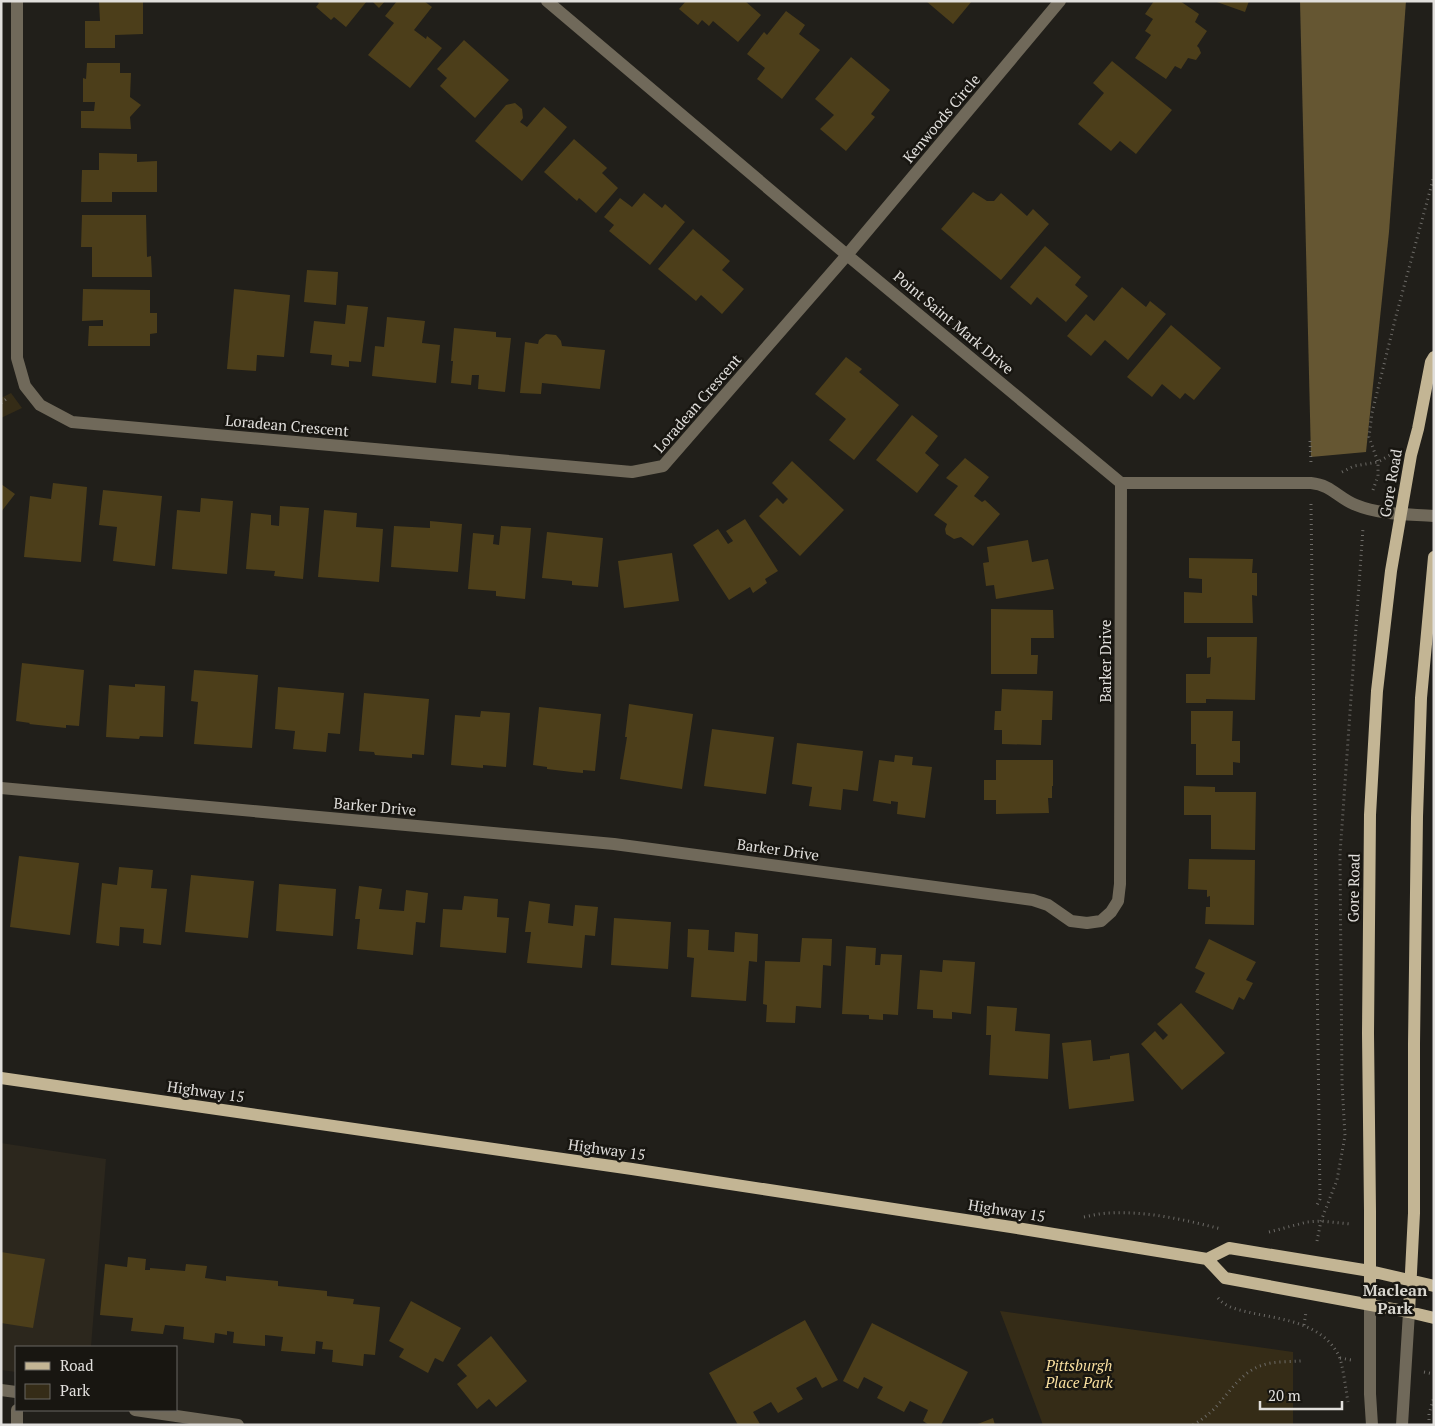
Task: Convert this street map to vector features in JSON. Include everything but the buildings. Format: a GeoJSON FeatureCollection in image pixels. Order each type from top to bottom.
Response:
{"type":"FeatureCollection","features":[{"type":"Feature","properties":{"kind":"main road","name":"Gore Road"},"geometry":{"type":"LineString","coordinates":[[1370,1305],[1368,1033],[1370,814],[1377,691],[1391,571],[1411,455],[1431,362],[1434,358]]}},
{"type":"Feature","properties":{"kind":"main road"},"geometry":{"type":"LineString","coordinates":[[1409,1312],[1414,1213],[1417,817],[1422,698],[1434,557]]}},
{"type":"Feature","properties":{"kind":"main road","name":"Highway 15"},"geometry":{"type":"LineString","coordinates":[[1,1078],[632,1169],[1207,1259]]}},
{"type":"Feature","properties":{"kind":"main road"},"geometry":{"type":"LineString","coordinates":[[1434,1286],[1370,1271],[1229,1248],[1207,1259],[1224,1278],[1434,1318]]}},
{"type":"Feature","properties":{"kind":"street","name":"Loradean Crescent"},"geometry":{"type":"LineString","coordinates":[[17,1],[17,358],[25,386],[40,405],[72,422],[632,472],[663,466],[847,255]]}},
{"type":"Feature","properties":{"kind":"street","name":"Point Saint Mark Drive"},"geometry":{"type":"LineString","coordinates":[[547,1],[847,255],[1121,483]]}},
{"type":"Feature","properties":{"kind":"street","name":"Kenwoods Circle"},"geometry":{"type":"LineString","coordinates":[[847,255],[1060,1]]}},
{"type":"Feature","properties":{"kind":"street"},"geometry":{"type":"LineString","coordinates":[[1121,483],[1311,483],[1329,487],[1351,503],[1368,509],[1434,516]]}},
{"type":"Feature","properties":{"kind":"street","name":"Barker Drive"},"geometry":{"type":"LineString","coordinates":[[1,788],[614,844],[1033,900],[1048,905],[1071,921],[1087,923],[1101,921],[1111,912],[1118,900],[1120,884],[1121,483]]}},
{"type":"Feature","properties":{"kind":"street","name":"Gore Road"},"geometry":{"type":"LineString","coordinates":[[1370,1305],[1372,1425]]}},
{"type":"Feature","properties":{"kind":"street"},"geometry":{"type":"LineString","coordinates":[[1402,1425],[1409,1312]]}},
{"type":"Feature","properties":{"kind":"street"},"geometry":{"type":"LineString","coordinates":[[1,1390],[15,1392]]}},
{"type":"Feature","properties":{"kind":"street"},"geometry":{"type":"LineString","coordinates":[[17,1411],[17,1425]]}},
{"type":"Feature","properties":{"kind":"street"},"geometry":{"type":"LineString","coordinates":[[142,1411],[238,1425]]}},
{"type":"Feature","properties":{"kind":"path"},"geometry":{"type":"LineString","coordinates":[[1368,509],[1378,476],[1378,462],[1369,437],[1372,414],[1434,176]]}},
{"type":"Feature","properties":{"kind":"path"},"geometry":{"type":"LineString","coordinates":[[1310,441],[1320,1199],[1316,1206]]}},
{"type":"Feature","properties":{"kind":"path"},"geometry":{"type":"LineString","coordinates":[[1378,462],[1391,454]]}},
{"type":"Feature","properties":{"kind":"path"},"geometry":{"type":"LineString","coordinates":[[1260,1233],[1307,1222],[1321,1221],[1337,1180],[1345,1136],[1342,1083],[1340,854],[1362,537]]}},
{"type":"Feature","properties":{"kind":"path"},"geometry":{"type":"LineString","coordinates":[[1075,1218],[1112,1213],[1137,1214],[1192,1222],[1224,1230]]}},
{"type":"Feature","properties":{"kind":"path"},"geometry":{"type":"LineString","coordinates":[[1304,1325],[1322,1336],[1340,1358],[1349,1405]]}},
{"type":"Feature","properties":{"kind":"path"},"geometry":{"type":"LineString","coordinates":[[1193,1425],[1205,1418],[1216,1408],[1231,1389],[1255,1368],[1265,1364],[1301,1361]]}},
{"type":"Feature","properties":{"kind":"path"},"geometry":{"type":"LineString","coordinates":[[1429,1425],[1429,1414],[1434,1397]]}},
{"type":"Feature","properties":{"kind":"shaded area"},"geometry":{"type":"Polygon","coordinates":[[[1300,1],[1406,1],[1389,232],[1366,452],[1311,457],[1300,1]]]}},
{"type":"Feature","properties":{"kind":"shaded area"},"geometry":{"type":"Polygon","coordinates":[[[1,1143],[106,1159],[91,1346],[15,1346],[15,1372],[1,1370],[1,1143]]]}},
{"type":"Feature","properties":{"kind":"green space"},"geometry":{"type":"Polygon","coordinates":[[[11,393],[22,408],[1,418],[1,398],[11,393]]]}},
{"type":"Feature","properties":{"kind":"green space","name":"Pittsburgh Place Park"},"geometry":{"type":"Polygon","coordinates":[[[1000,1311],[1293,1352],[1293,1425],[1043,1425],[1000,1311]]]}},
{"type":"Feature","properties":{"kind":"district","name":"Maclean Park"},"geometry":{"type":"Point","coordinates":[1395,1299]}}]}
